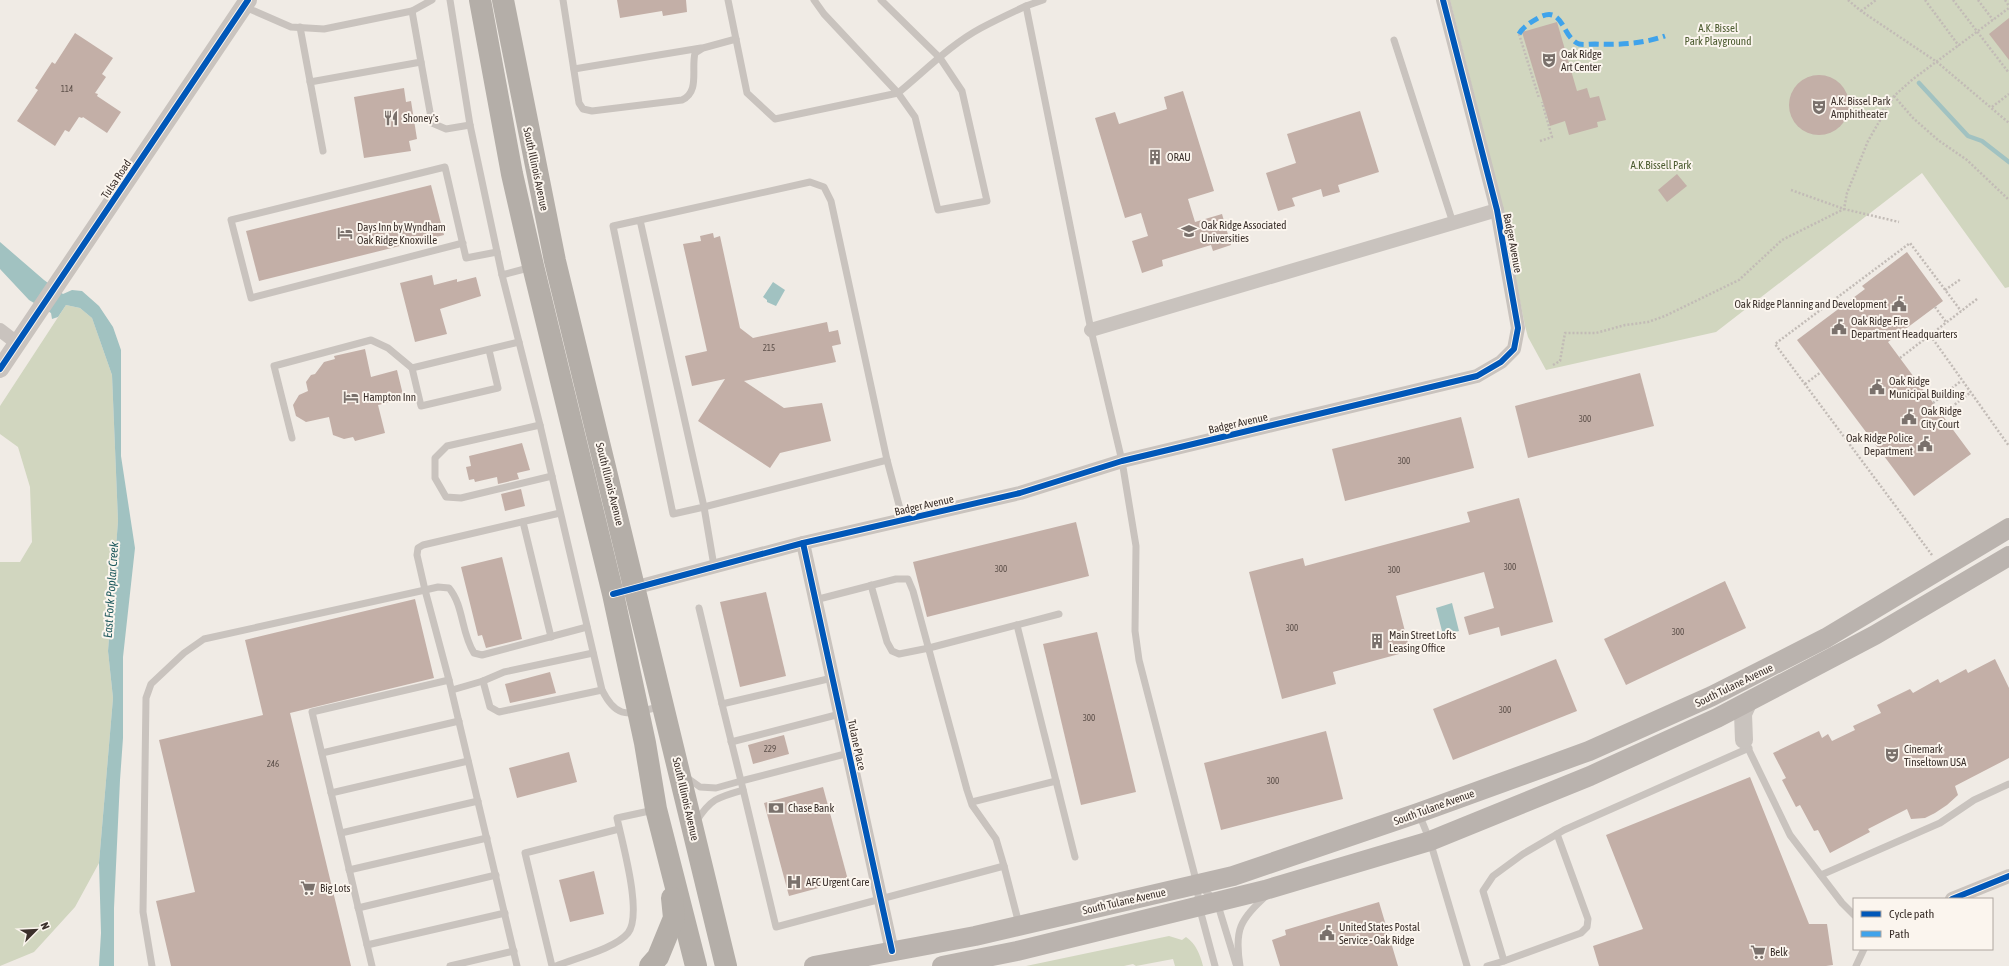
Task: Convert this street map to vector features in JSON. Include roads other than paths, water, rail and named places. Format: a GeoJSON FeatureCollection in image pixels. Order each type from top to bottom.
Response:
{"type":"FeatureCollection","features":[{"type":"Feature","properties":{"kind":"highway","name":"South Illinois Avenue"},"geometry":{"type":"LineString","coordinates":[[480,0],[512,174],[544,264],[635,588],[726,966]]}},
{"type":"Feature","properties":{"kind":"highway","name":"South Illinois Avenue"},"geometry":{"type":"LineString","coordinates":[[503,0],[544,264],[612,594],[638,711],[656,809],[696,966]]}},
{"type":"Feature","properties":{"kind":"highway"},"geometry":{"type":"LineString","coordinates":[[650,966],[658,958],[674,918],[668,853]]}},
{"type":"Feature","properties":{"kind":"main road","name":"South Tulane Avenue"},"geometry":{"type":"LineString","coordinates":[[814,966],[1019,926],[1233,876],[1418,813],[1588,751],[1652,724],[1745,680],[1826,638],[1925,580],[2009,528]]}},
{"type":"Feature","properties":{"kind":"main road","name":"South Tulane Avenue"},"geometry":{"type":"LineString","coordinates":[[942,966],[1017,951],[1208,904],[1277,886],[1430,841],[1597,773],[1748,703],[1828,661],[1936,600],[2009,556]]}},
{"type":"Feature","properties":{"kind":"street","name":"Badger Avenue"},"geometry":{"type":"LineString","coordinates":[[612,594],[803,543],[1020,493],[1122,461],[1477,376],[1501,362],[1514,349],[1518,328],[1497,210],[1443,0]]}},
{"type":"Feature","properties":{"kind":"street","name":"Tulsa Road"},"geometry":{"type":"LineString","coordinates":[[0,369],[246,3]]}},
{"type":"Feature","properties":{"kind":"street"},"geometry":{"type":"LineString","coordinates":[[1091,330],[1497,210]]}},
{"type":"Feature","properties":{"kind":"street"},"geometry":{"type":"LineString","coordinates":[[0,330],[17,343]]}},
{"type":"Feature","properties":{"kind":"street","name":"Tulane Place"},"geometry":{"type":"LineString","coordinates":[[803,543],[892,951]]}},
{"type":"Feature","properties":{"kind":"street"},"geometry":{"type":"LineString","coordinates":[[1925,580],[1936,600]]}},
{"type":"Feature","properties":{"kind":"street"},"geometry":{"type":"LineString","coordinates":[[1746,744],[1743,714],[1748,703]]}},
{"type":"Feature","properties":{"kind":"street"},"geometry":{"type":"LineString","coordinates":[[1717,718],[1727,723],[1746,744]]}},
{"type":"Feature","properties":{"kind":"street"},"geometry":{"type":"LineString","coordinates":[[1954,898],[2009,876]]}},
{"type":"Feature","properties":{"kind":"lane"},"geometry":{"type":"LineString","coordinates":[[246,3],[291,27],[324,29],[412,11],[432,0]]}},
{"type":"Feature","properties":{"kind":"lane"},"geometry":{"type":"LineString","coordinates":[[450,0],[470,125],[502,275],[540,424],[602,690],[610,706],[620,712],[628,713],[664,706]]}},
{"type":"Feature","properties":{"kind":"lane"},"geometry":{"type":"LineString","coordinates":[[563,0],[579,103],[583,109],[592,111],[682,100],[688,97],[693,87],[693,62],[695,53],[703,48]]}},
{"type":"Feature","properties":{"kind":"lane"},"geometry":{"type":"LineString","coordinates":[[728,0],[747,93],[775,120],[898,92],[940,58],[981,28],[1026,6],[1043,0]]}},
{"type":"Feature","properties":{"kind":"lane"},"geometry":{"type":"LineString","coordinates":[[814,0],[824,14],[898,92],[915,117],[938,210],[987,201],[962,91],[940,58],[881,0]]}},
{"type":"Feature","properties":{"kind":"lane"},"geometry":{"type":"LineString","coordinates":[[1026,6],[1091,330],[1122,461],[1136,546],[1135,631],[1139,660],[1197,884],[1237,966]]}},
{"type":"Feature","properties":{"kind":"lane"},"geometry":{"type":"LineString","coordinates":[[412,11],[432,122],[446,129],[470,125]]}},
{"type":"Feature","properties":{"kind":"lane"},"geometry":{"type":"LineString","coordinates":[[300,27],[323,151]]}},
{"type":"Feature","properties":{"kind":"lane"},"geometry":{"type":"LineString","coordinates":[[574,69],[703,48],[736,40]]}},
{"type":"Feature","properties":{"kind":"lane"},"geometry":{"type":"LineString","coordinates":[[1394,40],[1453,223]]}},
{"type":"Feature","properties":{"kind":"lane"},"geometry":{"type":"LineString","coordinates":[[310,82],[421,62]]}},
{"type":"Feature","properties":{"kind":"lane"},"geometry":{"type":"LineString","coordinates":[[463,243],[251,298],[231,220],[445,167],[463,243],[466,258],[497,252]]}},
{"type":"Feature","properties":{"kind":"lane"},"geometry":{"type":"LineString","coordinates":[[887,460],[673,514],[613,226],[810,182],[824,187],[831,201],[887,460],[903,520]]}},
{"type":"Feature","properties":{"kind":"lane"},"geometry":{"type":"LineString","coordinates":[[640,220],[704,507],[714,566]]}},
{"type":"Feature","properties":{"kind":"lane"},"geometry":{"type":"LineString","coordinates":[[502,275],[544,264]]}},
{"type":"Feature","properties":{"kind":"lane"},"geometry":{"type":"LineString","coordinates":[[292,438],[274,366],[371,340],[388,348],[412,368],[421,406],[498,388],[489,350]]}},
{"type":"Feature","properties":{"kind":"lane"},"geometry":{"type":"LineString","coordinates":[[412,368],[519,342]]}},
{"type":"Feature","properties":{"kind":"lane"},"geometry":{"type":"LineString","coordinates":[[540,424],[447,446],[435,458],[435,478],[446,498],[461,498],[552,476]]}},
{"type":"Feature","properties":{"kind":"lane"},"geometry":{"type":"LineString","coordinates":[[517,966],[452,690],[417,555],[418,548],[424,545],[560,513]]}},
{"type":"Feature","properties":{"kind":"lane"},"geometry":{"type":"LineString","coordinates":[[523,522],[551,638]]}},
{"type":"Feature","properties":{"kind":"lane"},"geometry":{"type":"LineString","coordinates":[[815,600],[896,579],[908,579],[913,591],[972,802],[996,839],[1019,926]]}},
{"type":"Feature","properties":{"kind":"lane"},"geometry":{"type":"LineString","coordinates":[[871,585],[892,651],[898,654],[928,648],[1059,614]]}},
{"type":"Feature","properties":{"kind":"lane"},"geometry":{"type":"LineString","coordinates":[[152,966],[143,912],[146,698],[151,684],[184,653],[204,639],[438,588],[449,588],[456,596],[469,645],[474,653],[482,655],[551,638],[587,627]]}},
{"type":"Feature","properties":{"kind":"lane"},"geometry":{"type":"LineString","coordinates":[[699,608],[776,927],[1004,866]]}},
{"type":"Feature","properties":{"kind":"lane"},"geometry":{"type":"LineString","coordinates":[[1017,625],[1075,857]]}},
{"type":"Feature","properties":{"kind":"lane"},"geometry":{"type":"LineString","coordinates":[[452,690],[483,681],[504,672],[593,653]]}},
{"type":"Feature","properties":{"kind":"lane"},"geometry":{"type":"LineString","coordinates":[[722,704],[832,678]]}},
{"type":"Feature","properties":{"kind":"lane"},"geometry":{"type":"LineString","coordinates":[[372,966],[312,712],[449,680]]}},
{"type":"Feature","properties":{"kind":"lane"},"geometry":{"type":"LineString","coordinates":[[483,681],[490,707],[499,712],[602,690]]}},
{"type":"Feature","properties":{"kind":"lane"},"geometry":{"type":"LineString","coordinates":[[732,742],[840,714]]}},
{"type":"Feature","properties":{"kind":"lane"},"geometry":{"type":"LineString","coordinates":[[322,753],[459,721]]}},
{"type":"Feature","properties":{"kind":"lane"},"geometry":{"type":"LineString","coordinates":[[1504,961],[1483,891],[1493,876],[1523,854],[1557,834],[1746,744],[1790,835],[1842,903],[1853,914]]}},
{"type":"Feature","properties":{"kind":"lane"},"geometry":{"type":"LineString","coordinates":[[679,772],[700,787],[716,788],[849,753]]}},
{"type":"Feature","properties":{"kind":"lane"},"geometry":{"type":"LineString","coordinates":[[331,793],[468,761]]}},
{"type":"Feature","properties":{"kind":"lane"},"geometry":{"type":"LineString","coordinates":[[972,802],[1056,781]]}},
{"type":"Feature","properties":{"kind":"lane"},"geometry":{"type":"LineString","coordinates":[[1821,875],[1940,823],[1974,800],[2009,784]]}},
{"type":"Feature","properties":{"kind":"lane"},"geometry":{"type":"LineString","coordinates":[[692,828],[704,808],[719,797],[743,790]]}},
{"type":"Feature","properties":{"kind":"lane"},"geometry":{"type":"LineString","coordinates":[[341,833],[478,801]]}},
{"type":"Feature","properties":{"kind":"lane"},"geometry":{"type":"LineString","coordinates":[[556,966],[612,944],[628,932],[635,917],[634,900],[617,818],[656,809]]}},
{"type":"Feature","properties":{"kind":"lane"},"geometry":{"type":"LineString","coordinates":[[1418,813],[1430,841],[1467,966]]}},
{"type":"Feature","properties":{"kind":"lane"},"geometry":{"type":"LineString","coordinates":[[552,966],[525,853],[620,829]]}},
{"type":"Feature","properties":{"kind":"lane"},"geometry":{"type":"LineString","coordinates":[[1487,966],[1581,933],[1587,927],[1588,919],[1557,834]]}},
{"type":"Feature","properties":{"kind":"lane"},"geometry":{"type":"LineString","coordinates":[[350,870],[487,838]]}},
{"type":"Feature","properties":{"kind":"lane"},"geometry":{"type":"LineString","coordinates":[[358,908],[496,876]]}},
{"type":"Feature","properties":{"kind":"lane"},"geometry":{"type":"LineString","coordinates":[[1197,884],[1208,904],[1215,966]]}},
{"type":"Feature","properties":{"kind":"lane"},"geometry":{"type":"LineString","coordinates":[[1240,966],[1237,945],[1243,920],[1277,886]]}},
{"type":"Feature","properties":{"kind":"lane"},"geometry":{"type":"LineString","coordinates":[[367,946],[505,913]]}},
{"type":"Feature","properties":{"kind":"lane"},"geometry":{"type":"LineString","coordinates":[[1856,966],[1864,950]]}},
{"type":"Feature","properties":{"kind":"lane"},"geometry":{"type":"LineString","coordinates":[[450,966],[514,951]]}},
{"type":"Feature","properties":{"kind":"water","name":"East Fork Poplar Creek"},"geometry":{"type":"Polygon","coordinates":[[[0,242],[44,280],[63,294],[72,290],[82,291],[99,306],[113,327],[121,350],[121,456],[135,548],[123,657],[123,738],[114,908],[114,966],[99,966],[101,933],[99,863],[113,698],[108,651],[118,521],[112,375],[92,318],[80,308],[66,305],[58,317],[52,319],[51,313],[29,300],[0,269],[0,242]]]}},
{"type":"Feature","properties":{"kind":"water"},"geometry":{"type":"Polygon","coordinates":[[[773,282],[785,290],[776,306],[767,302],[767,300],[763,297],[773,282]]]}},
{"type":"Feature","properties":{"kind":"water"},"geometry":{"type":"Polygon","coordinates":[[[1452,603],[1459,631],[1443,635],[1436,608],[1452,603]]]}},
{"type":"Feature","properties":{"kind":"waterway"},"geometry":{"type":"LineString","coordinates":[[1919,83],[1968,136],[1982,141],[2009,162]]}},
{"type":"Feature","properties":{"kind":"place","name":"Oak Ridge Art Center"},"geometry":{"type":"Point","coordinates":[1549,60]}},
{"type":"Feature","properties":{"kind":"place","name":"A.K. Bissel Park Amphitheater"},"geometry":{"type":"Point","coordinates":[1819,107]}},
{"type":"Feature","properties":{"kind":"place","name":"Shoney's"},"geometry":{"type":"Point","coordinates":[391,118]}},
{"type":"Feature","properties":{"kind":"place","name":"ORAU"},"geometry":{"type":"Point","coordinates":[1155,157]}},
{"type":"Feature","properties":{"kind":"place","name":"Oak Ridge Associated Universities"},"geometry":{"type":"Point","coordinates":[1189,231]}},
{"type":"Feature","properties":{"kind":"place","name":"Days Inn by Wyndham Oak Ridge Knoxville"},"geometry":{"type":"Point","coordinates":[345,233]}},
{"type":"Feature","properties":{"kind":"place","name":"Oak Ridge Planning and Development"},"geometry":{"type":"Point","coordinates":[1899,304]}},
{"type":"Feature","properties":{"kind":"place","name":"Oak Ridge Fire Department Headquarters"},"geometry":{"type":"Point","coordinates":[1839,327]}},
{"type":"Feature","properties":{"kind":"place","name":"Oak Ridge Municipal Building"},"geometry":{"type":"Point","coordinates":[1877,387]}},
{"type":"Feature","properties":{"kind":"place","name":"Hampton Inn"},"geometry":{"type":"Point","coordinates":[351,397]}},
{"type":"Feature","properties":{"kind":"place","name":"Oak Ridge City Court"},"geometry":{"type":"Point","coordinates":[1909,417]}},
{"type":"Feature","properties":{"kind":"place","name":"Oak Ridge Police Department"},"geometry":{"type":"Point","coordinates":[1925,444]}},
{"type":"Feature","properties":{"kind":"place","name":"Main Street Lofts Leasing Office"},"geometry":{"type":"Point","coordinates":[1377,641]}},
{"type":"Feature","properties":{"kind":"place","name":"Cinemark Tinseltown USA"},"geometry":{"type":"Point","coordinates":[1892,755]}},
{"type":"Feature","properties":{"kind":"place","name":"Chase Bank"},"geometry":{"type":"Point","coordinates":[776,808]}},
{"type":"Feature","properties":{"kind":"place","name":"AFC Urgent Care"},"geometry":{"type":"Point","coordinates":[794,882]}},
{"type":"Feature","properties":{"kind":"place","name":"Big Lots"},"geometry":{"type":"Point","coordinates":[308,888]}},
{"type":"Feature","properties":{"kind":"place","name":"United States Postal Service - Oak Ridge"},"geometry":{"type":"Point","coordinates":[1327,933]}},
{"type":"Feature","properties":{"kind":"place","name":"Belk"},"geometry":{"type":"Point","coordinates":[1758,952]}},
{"type":"Feature","properties":{"kind":"park label","name":"A.K. Bissel Park Playground"},"geometry":{"type":"Point","coordinates":[1718,34]}},
{"type":"Feature","properties":{"kind":"park label","name":"A.K.Bissell Park"},"geometry":{"type":"Point","coordinates":[1661,165]}}]}
